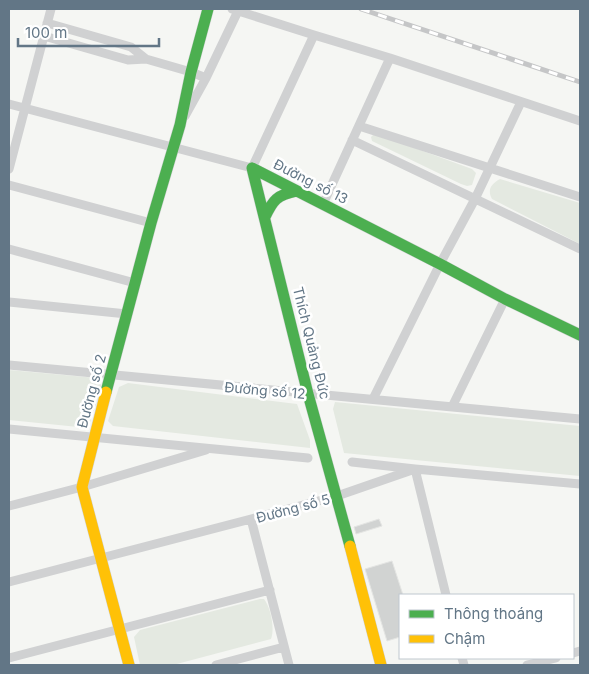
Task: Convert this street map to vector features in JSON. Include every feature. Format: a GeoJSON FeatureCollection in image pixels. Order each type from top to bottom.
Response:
{"type":"FeatureCollection","features":[{"type":"Feature","properties":{"kind":"street"},"geometry":{"type":"LineString","coordinates":[[9,169],[51,9]]}},
{"type":"Feature","properties":{"kind":"street","name":"Đường số 2"},"geometry":{"type":"LineString","coordinates":[[129,665],[82,487],[151,223],[180,125],[191,72],[208,9]]}},
{"type":"Feature","properties":{"kind":"street"},"geometry":{"type":"LineString","coordinates":[[235,10],[390,58],[580,121]]}},
{"type":"Feature","properties":{"kind":"street","name":"Đường số 2"},"geometry":{"type":"LineString","coordinates":[[180,125],[206,78],[235,10]]}},
{"type":"Feature","properties":{"kind":"street"},"geometry":{"type":"LineString","coordinates":[[47,23],[131,47],[146,59]]}},
{"type":"Feature","properties":{"kind":"street"},"geometry":{"type":"LineString","coordinates":[[44,36],[128,60],[146,59],[206,78]]}},
{"type":"Feature","properties":{"kind":"street"},"geometry":{"type":"LineString","coordinates":[[252,168],[314,36]]}},
{"type":"Feature","properties":{"kind":"street"},"geometry":{"type":"LineString","coordinates":[[323,204],[390,58]]}},
{"type":"Feature","properties":{"kind":"street"},"geometry":{"type":"LineString","coordinates":[[373,399],[522,102]]}},
{"type":"Feature","properties":{"kind":"street","name":"Đường số 13"},"geometry":{"type":"LineString","coordinates":[[9,104],[252,168],[440,264],[504,299],[580,335]]}},
{"type":"Feature","properties":{"kind":"street"},"geometry":{"type":"LineString","coordinates":[[359,126],[580,197]]}},
{"type":"Feature","properties":{"kind":"street"},"geometry":{"type":"LineString","coordinates":[[352,140],[580,249]]}},
{"type":"Feature","properties":{"kind":"street","name":"Thích Quảng Đức"},"geometry":{"type":"LineString","coordinates":[[252,168],[266,217],[308,394],[381,665]]}},
{"type":"Feature","properties":{"kind":"street"},"geometry":{"type":"LineString","coordinates":[[9,186],[151,223]]}},
{"type":"Feature","properties":{"kind":"street"},"geometry":{"type":"LineString","coordinates":[[266,217],[271,204],[277,197],[284,193],[296,191]]}},
{"type":"Feature","properties":{"kind":"street"},"geometry":{"type":"LineString","coordinates":[[9,249],[135,283]]}},
{"type":"Feature","properties":{"kind":"street"},"geometry":{"type":"LineString","coordinates":[[452,407],[504,299]]}},
{"type":"Feature","properties":{"kind":"street"},"geometry":{"type":"LineString","coordinates":[[9,302],[127,314]]}},
{"type":"Feature","properties":{"kind":"street","name":"Đường số 12"},"geometry":{"type":"LineString","coordinates":[[9,365],[580,419]]}},
{"type":"Feature","properties":{"kind":"street"},"geometry":{"type":"LineString","coordinates":[[9,429],[308,458]]}},
{"type":"Feature","properties":{"kind":"street"},"geometry":{"type":"LineString","coordinates":[[9,506],[82,487],[211,449]]}},
{"type":"Feature","properties":{"kind":"street"},"geometry":{"type":"LineString","coordinates":[[352,462],[415,469],[446,594]]}},
{"type":"Feature","properties":{"kind":"street","name":"Đường số 5"},"geometry":{"type":"LineString","coordinates":[[9,582],[337,496],[415,469],[580,484]]}},
{"type":"Feature","properties":{"kind":"street"},"geometry":{"type":"LineString","coordinates":[[251,519],[289,665]]}},
{"type":"Feature","properties":{"kind":"street"},"geometry":{"type":"LineString","coordinates":[[9,658],[270,590]]}},
{"type":"Feature","properties":{"kind":"street"},"geometry":{"type":"LineString","coordinates":[[216,665],[284,647]]}},
{"type":"Feature","properties":{"kind":"street"},"geometry":{"type":"LineString","coordinates":[[527,665],[552,659]]}},
{"type":"Feature","properties":{"kind":"shaded area"},"geometry":{"type":"Polygon","coordinates":[[[379,135],[472,169],[476,173],[472,185],[461,184],[372,141],[371,137],[379,135]]]}},
{"type":"Feature","properties":{"kind":"shaded area"},"geometry":{"type":"Polygon","coordinates":[[[500,179],[580,203],[580,244],[492,199],[491,188],[500,179]]]}},
{"type":"Feature","properties":{"kind":"shaded area"},"geometry":{"type":"Polygon","coordinates":[[[9,370],[97,378],[102,387],[88,428],[9,420],[9,370]]]}},
{"type":"Feature","properties":{"kind":"shaded area"},"geometry":{"type":"Polygon","coordinates":[[[128,383],[297,404],[310,440],[310,448],[113,426],[108,421],[119,387],[128,383]]]}},
{"type":"Feature","properties":{"kind":"shaded area"},"geometry":{"type":"Polygon","coordinates":[[[335,402],[580,426],[580,476],[344,453],[333,409],[335,402]]]}},
{"type":"Feature","properties":{"kind":"shaded area"},"geometry":{"type":"Polygon","coordinates":[[[264,599],[270,613],[273,630],[271,639],[173,665],[140,665],[134,637],[140,630],[264,599]]]}},
{"type":"Feature","properties":{"kind":"building"},"geometry":{"type":"Polygon","coordinates":[[[379,519],[382,526],[356,534],[354,527],[379,519]]]}},
{"type":"Feature","properties":{"kind":"building"},"geometry":{"type":"Polygon","coordinates":[[[392,561],[403,594],[399,594],[399,637],[387,641],[365,569],[392,561]]]}},
{"type":"Feature","properties":{"kind":"railway"},"geometry":{"type":"LineString","coordinates":[[361,9],[580,82]]}},
{"type":"Feature","properties":{"kind":"traffic: fast"},"geometry":{"type":"LineString","coordinates":[[106,392],[151,223],[180,125],[191,72],[208,9]]}},
{"type":"Feature","properties":{"kind":"traffic: fast"},"geometry":{"type":"LineString","coordinates":[[252,168],[308,394],[350,546]]}},
{"type":"Feature","properties":{"kind":"traffic: fast"},"geometry":{"type":"LineString","coordinates":[[252,168],[505,299],[580,335]]}},
{"type":"Feature","properties":{"kind":"traffic: fast"},"geometry":{"type":"LineString","coordinates":[[265,217],[276,199],[284,194],[296,191]]}},
{"type":"Feature","properties":{"kind":"traffic: slow"},"geometry":{"type":"LineString","coordinates":[[106,392],[82,487],[129,665]]}},
{"type":"Feature","properties":{"kind":"traffic: slow"},"geometry":{"type":"LineString","coordinates":[[350,546],[381,665]]}}]}
